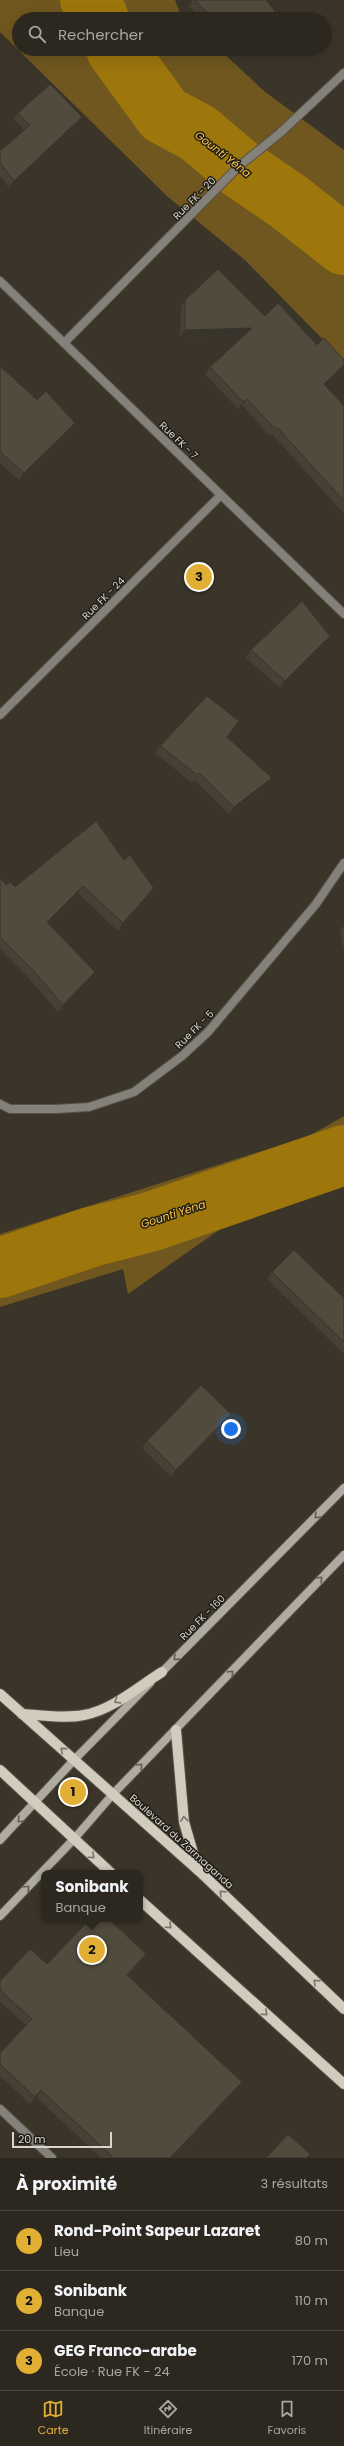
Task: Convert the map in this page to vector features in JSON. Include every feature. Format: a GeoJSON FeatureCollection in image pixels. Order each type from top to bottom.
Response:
{"type":"FeatureCollection","features":[{"type":"Feature","properties":{"kind":"main road","name":"Rue FK - 160"},"geometry":{"type":"LineString","coordinates":[[0,1840],[36,1803],[74,1760],[344,1488]]}},
{"type":"Feature","properties":{"kind":"main road"},"geometry":{"type":"LineString","coordinates":[[44,1870],[74,1839],[113,1794],[344,1555]]}},
{"type":"Feature","properties":{"kind":"main road"},"geometry":{"type":"LineString","coordinates":[[22,1714],[83,1716],[111,1705],[162,1672]]}},
{"type":"Feature","properties":{"kind":"main road","name":"Boulevard du Zarmaganda"},"geometry":{"type":"LineString","coordinates":[[0,1694],[198,1870],[344,2009]]}},
{"type":"Feature","properties":{"kind":"main road"},"geometry":{"type":"LineString","coordinates":[[176,1730],[184,1822],[198,1870]]}},
{"type":"Feature","properties":{"kind":"main road"},"geometry":{"type":"LineString","coordinates":[[0,1770],[108,1870]]}},
{"type":"Feature","properties":{"kind":"main road"},"geometry":{"type":"LineString","coordinates":[[0,1916],[41,1873]]}},
{"type":"Feature","properties":{"kind":"main road"},"geometry":{"type":"LineString","coordinates":[[143,1903],[344,2084]]}},
{"type":"Feature","properties":{"kind":"street","name":"Rue FK - 20"},"geometry":{"type":"LineString","coordinates":[[64,343],[238,167],[280,133],[344,73]]}},
{"type":"Feature","properties":{"kind":"street","name":"Rue FK - 7"},"geometry":{"type":"LineString","coordinates":[[0,281],[344,614]]}},
{"type":"Feature","properties":{"kind":"street","name":"Rue FK - 24"},"geometry":{"type":"LineString","coordinates":[[0,715],[221,495]]}},
{"type":"Feature","properties":{"kind":"street","name":"Rue FK - 5"},"geometry":{"type":"LineString","coordinates":[[0,1104],[10,1109],[83,1107],[134,1092],[182,1056],[208,1032],[316,904],[344,863]]}},
{"type":"Feature","properties":{"kind":"street"},"geometry":{"type":"LineString","coordinates":[[0,2108],[52,2158]]}},
{"type":"Feature","properties":{"kind":"shaded area"},"geometry":{"type":"Polygon","coordinates":[[[0,0],[175,0],[180,12],[12,12],[12,44],[0,32],[0,0]]]}},
{"type":"Feature","properties":{"kind":"shaded area"},"geometry":{"type":"Polygon","coordinates":[[[24,56],[226,56],[264,91],[344,150],[344,361],[245,260],[168,197],[24,56]]]}},
{"type":"Feature","properties":{"kind":"shaded area"},"geometry":{"type":"Polygon","coordinates":[[[344,1116],[344,1142],[128,1294],[123,1269],[0,1307],[0,1234],[309,1136],[344,1116]]]}},
{"type":"Feature","properties":{"kind":"building"},"geometry":{"type":"Polygon","coordinates":[[[195,0],[266,0],[275,11],[274,12],[207,12],[195,0]]]}},
{"type":"Feature","properties":{"kind":"building"},"geometry":{"type":"Polygon","coordinates":[[[50,84],[82,117],[14,181],[0,163],[0,151],[30,125],[18,113],[50,84]]]}},
{"type":"Feature","properties":{"kind":"building"},"geometry":{"type":"Polygon","coordinates":[[[218,269],[265,316],[278,303],[317,345],[324,338],[344,360],[344,365],[324,384],[344,406],[344,501],[277,427],[275,429],[247,399],[243,402],[210,367],[252,328],[185,330],[185,300],[218,269]]]}},
{"type":"Feature","properties":{"kind":"building"},"geometry":{"type":"Polygon","coordinates":[[[0,366],[37,400],[46,391],[75,423],[24,473],[0,452],[0,366]]]}},
{"type":"Feature","properties":{"kind":"building"},"geometry":{"type":"Polygon","coordinates":[[[302,601],[330,636],[285,681],[251,650],[302,601]]]}},
{"type":"Feature","properties":{"kind":"building"},"geometry":{"type":"Polygon","coordinates":[[[207,696],[239,721],[227,737],[272,778],[234,807],[199,773],[197,775],[160,746],[207,696]]]}},
{"type":"Feature","properties":{"kind":"building"},"geometry":{"type":"Polygon","coordinates":[[[96,821],[124,860],[130,855],[154,888],[123,923],[83,886],[47,922],[95,972],[63,1005],[32,969],[0,937],[0,878],[6,885],[10,882],[15,887],[96,821]]]}},
{"type":"Feature","properties":{"kind":"building"},"geometry":{"type":"Polygon","coordinates":[[[294,1250],[344,1298],[344,1342],[272,1272],[294,1250]]]}},
{"type":"Feature","properties":{"kind":"building"},"geometry":{"type":"Polygon","coordinates":[[[201,1385],[231,1414],[176,1470],[147,1441],[201,1385]]]}},
{"type":"Feature","properties":{"kind":"building"},"geometry":{"type":"Polygon","coordinates":[[[87,1922],[112,1922],[146,1954],[127,1975],[242,2082],[170,2158],[114,2158],[41,2090],[35,2097],[0,2064],[0,2053],[32,2019],[0,1990],[0,1981],[30,1949],[47,1964],[87,1922]]]}},
{"type":"Feature","properties":{"kind":"building"},"geometry":{"type":"Polygon","coordinates":[[[288,2134],[310,2154],[306,2158],[266,2158],[288,2134]]]}},
{"type":"Feature","properties":{"kind":"waterway","name":"Gounti Yéna"},"geometry":{"type":"LineString","coordinates":[[90,0],[96,12]]}},
{"type":"Feature","properties":{"kind":"waterway","name":"Gounti Yéna"},"geometry":{"type":"LineString","coordinates":[[121,56],[164,115],[198,133],[238,167],[289,202],[344,245]]}},
{"type":"Feature","properties":{"kind":"waterway","name":"Gounti Yéna"},"geometry":{"type":"LineString","coordinates":[[0,1268],[91,1237],[150,1222],[344,1155]]}},
{"type":"Feature","properties":{"kind":"place","name":"GEG Franco-arabe"},"geometry":{"type":"Point","coordinates":[199,577]}},
{"type":"Feature","properties":{"kind":"place","name":"Rond-Point Sapeur Lazaret"},"geometry":{"type":"Point","coordinates":[73,1792]}},
{"type":"Feature","properties":{"kind":"place","name":"Sonibank"},"geometry":{"type":"Point","coordinates":[92,1950]}}]}
